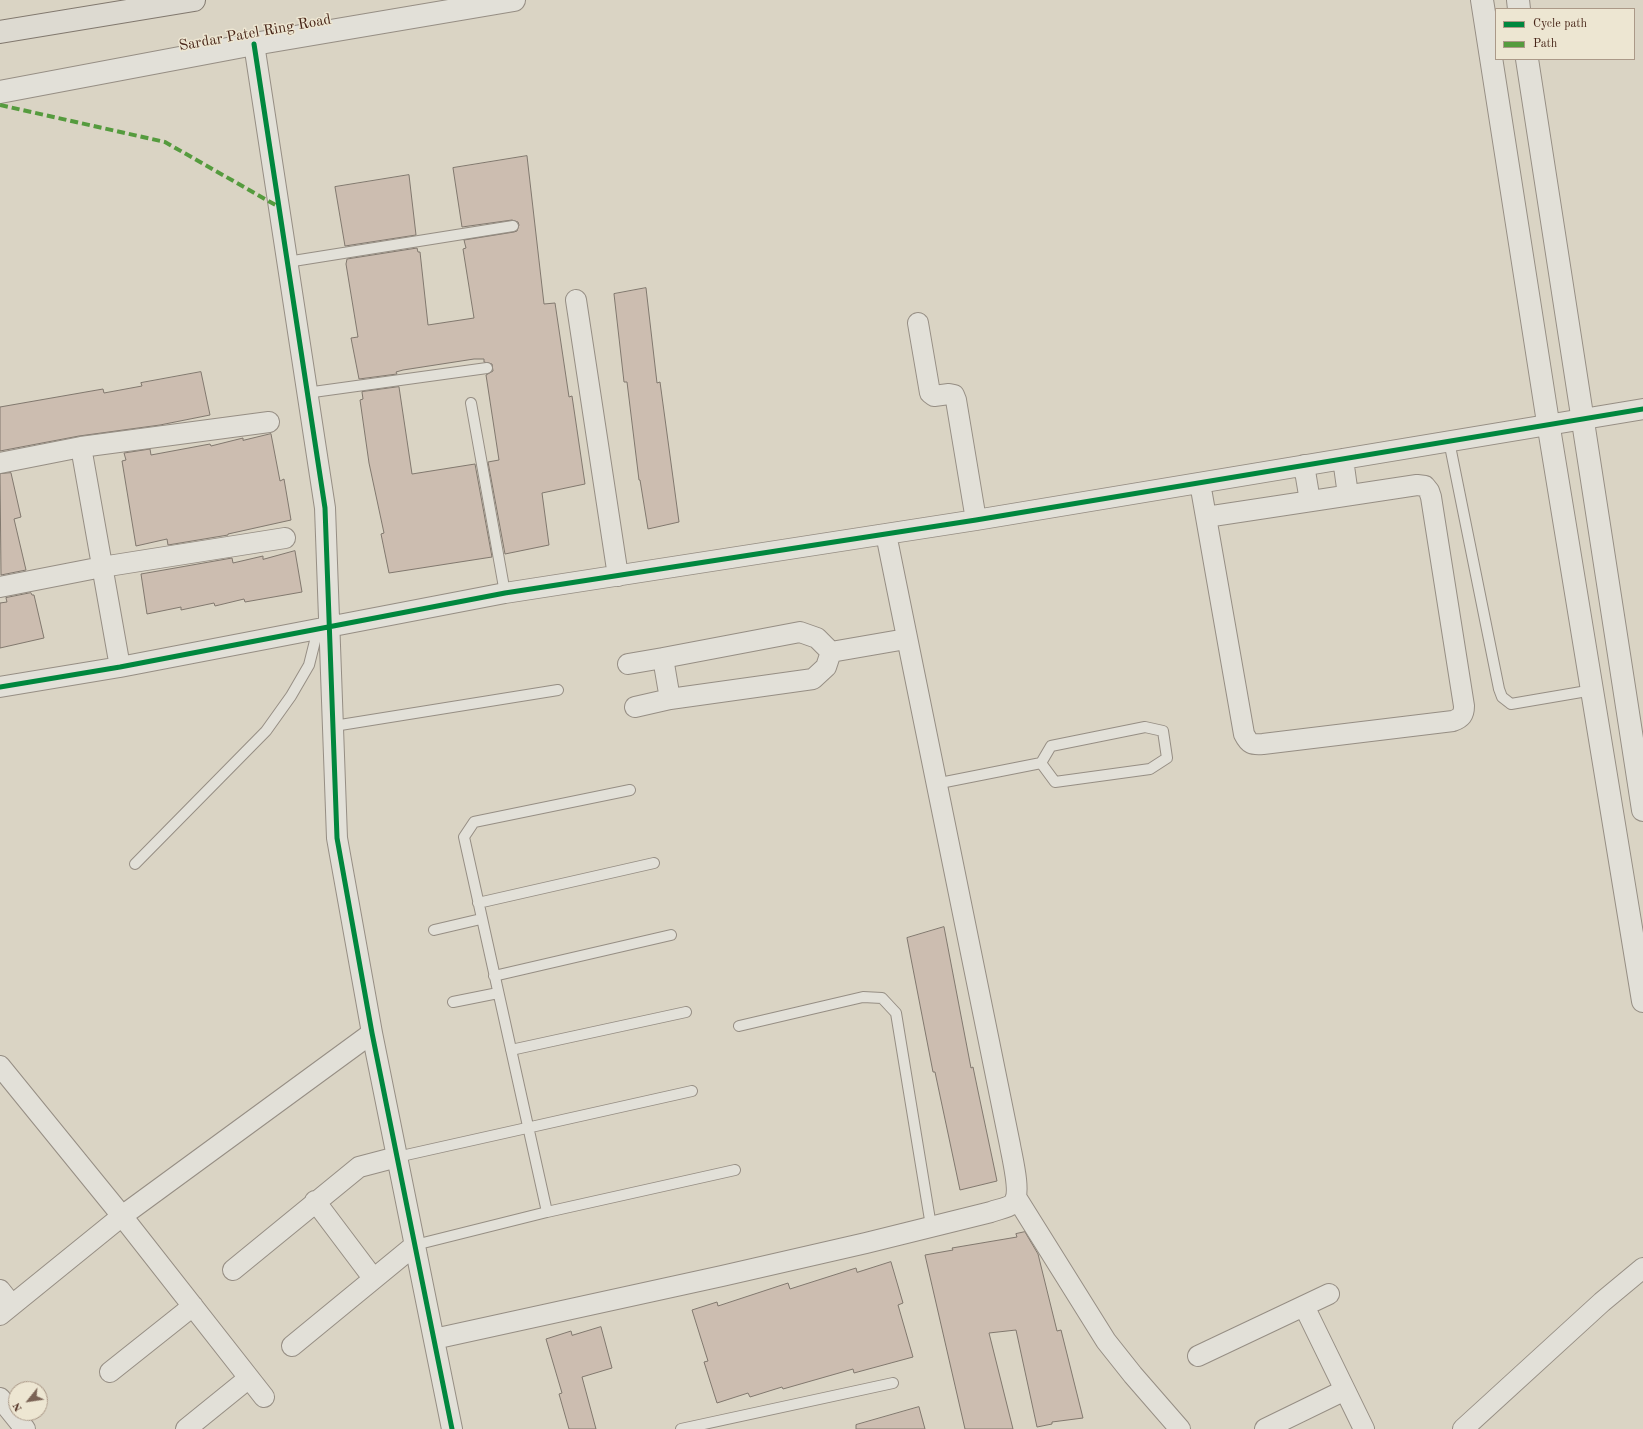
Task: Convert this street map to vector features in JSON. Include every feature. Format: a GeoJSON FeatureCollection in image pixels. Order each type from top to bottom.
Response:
{"type":"FeatureCollection","features":[{"type":"Feature","properties":{"kind":"highway"},"geometry":{"type":"LineString","coordinates":[[0,32],[194,0]]}},
{"type":"Feature","properties":{"kind":"street","name":"Sardar Patel Ring Road"},"geometry":{"type":"LineString","coordinates":[[0,92],[254,44],[514,0]]}},
{"type":"Feature","properties":{"kind":"street"},"geometry":{"type":"LineString","coordinates":[[1482,0],[1548,424],[1643,1001]]}},
{"type":"Feature","properties":{"kind":"street"},"geometry":{"type":"LineString","coordinates":[[254,44],[306,393],[325,508],[324,628],[334,726],[337,838],[372,1033],[452,1429]]}},
{"type":"Feature","properties":{"kind":"street"},"geometry":{"type":"LineString","coordinates":[[1527,60],[1642,800]]}},
{"type":"Feature","properties":{"kind":"street"},"geometry":{"type":"LineString","coordinates":[[576,300],[618,576]]}},
{"type":"Feature","properties":{"kind":"street"},"geometry":{"type":"LineString","coordinates":[[918,323],[930,393],[934,396],[949,394],[954,395],[956,400],[976,520]]}},
{"type":"Feature","properties":{"kind":"street"},"geometry":{"type":"LineString","coordinates":[[0,687],[120,667],[505,593],[976,520],[1643,409]]}},
{"type":"Feature","properties":{"kind":"street"},"geometry":{"type":"LineString","coordinates":[[0,463],[81,447],[269,422]]}},
{"type":"Feature","properties":{"kind":"street"},"geometry":{"type":"LineString","coordinates":[[81,447],[120,667]]}},
{"type":"Feature","properties":{"kind":"street"},"geometry":{"type":"LineString","coordinates":[[1343,459],[1348,495]]}},
{"type":"Feature","properties":{"kind":"street"},"geometry":{"type":"LineString","coordinates":[[1304,465],[1310,501]]}},
{"type":"Feature","properties":{"kind":"street"},"geometry":{"type":"LineString","coordinates":[[1200,482],[1206,517],[1244,734],[1247,741],[1253,745],[1263,744],[1453,721],[1461,718],[1464,713],[1464,706],[1429,491],[1425,486],[1417,485],[1206,517]]}},
{"type":"Feature","properties":{"kind":"street"},"geometry":{"type":"LineString","coordinates":[[434,1338],[737,1273],[866,1243],[1009,1206],[1014,1202],[1017,1188],[1010,1145],[935,784],[886,534]]}},
{"type":"Feature","properties":{"kind":"street"},"geometry":{"type":"LineString","coordinates":[[0,587],[102,567],[285,538]]}},
{"type":"Feature","properties":{"kind":"street"},"geometry":{"type":"LineString","coordinates":[[628,664],[800,632],[817,638],[831,652]]}},
{"type":"Feature","properties":{"kind":"street"},"geometry":{"type":"LineString","coordinates":[[831,652],[906,639]]}},
{"type":"Feature","properties":{"kind":"street"},"geometry":{"type":"LineString","coordinates":[[634,707],[670,700],[813,679],[826,667],[831,652]]}},
{"type":"Feature","properties":{"kind":"street"},"geometry":{"type":"LineString","coordinates":[[663,658],[670,700]]}},
{"type":"Feature","properties":{"kind":"street"},"geometry":{"type":"LineString","coordinates":[[4,1303],[372,1033]]}},
{"type":"Feature","properties":{"kind":"street"},"geometry":{"type":"LineString","coordinates":[[0,1066],[122,1216],[264,1397]]}},
{"type":"Feature","properties":{"kind":"street"},"geometry":{"type":"LineString","coordinates":[[233,1270],[315,1201],[359,1167],[397,1157]]}},
{"type":"Feature","properties":{"kind":"street"},"geometry":{"type":"LineString","coordinates":[[1016,1197],[1106,1341],[1133,1375],[1180,1429]]}},
{"type":"Feature","properties":{"kind":"street"},"geometry":{"type":"LineString","coordinates":[[315,1201],[373,1278]]}},
{"type":"Feature","properties":{"kind":"street"},"geometry":{"type":"LineString","coordinates":[[292,1346],[415,1245]]}},
{"type":"Feature","properties":{"kind":"street"},"geometry":{"type":"LineString","coordinates":[[1464,1429],[1602,1302],[1643,1268]]}},
{"type":"Feature","properties":{"kind":"street"},"geometry":{"type":"LineString","coordinates":[[1198,1356],[1329,1294]]}},
{"type":"Feature","properties":{"kind":"street"},"geometry":{"type":"LineString","coordinates":[[110,1372],[193,1306]]}},
{"type":"Feature","properties":{"kind":"street"},"geometry":{"type":"LineString","coordinates":[[1304,1306],[1364,1429]]}},
{"type":"Feature","properties":{"kind":"street"},"geometry":{"type":"LineString","coordinates":[[186,1429],[249,1378]]}},
{"type":"Feature","properties":{"kind":"street"},"geometry":{"type":"LineString","coordinates":[[1265,1429],[1345,1390]]}},
{"type":"Feature","properties":{"kind":"street"},"geometry":{"type":"LineString","coordinates":[[0,1398],[25,1429]]}},
{"type":"Feature","properties":{"kind":"lane"},"geometry":{"type":"LineString","coordinates":[[287,262],[513,226]]}},
{"type":"Feature","properties":{"kind":"lane"},"geometry":{"type":"LineString","coordinates":[[306,393],[486,368]]}},
{"type":"Feature","properties":{"kind":"lane"},"geometry":{"type":"LineString","coordinates":[[471,403],[505,593]]}},
{"type":"Feature","properties":{"kind":"lane"},"geometry":{"type":"LineString","coordinates":[[1449,441],[1499,689],[1502,697],[1511,704],[1593,690]]}},
{"type":"Feature","properties":{"kind":"lane"},"geometry":{"type":"LineString","coordinates":[[135,864],[266,731],[291,696],[308,665],[324,628]]}},
{"type":"Feature","properties":{"kind":"lane"},"geometry":{"type":"LineString","coordinates":[[334,726],[558,690]]}},
{"type":"Feature","properties":{"kind":"lane"},"geometry":{"type":"LineString","coordinates":[[935,784],[1041,763],[1051,746],[1145,726],[1163,731],[1167,758],[1150,769],[1055,782],[1041,763]]}},
{"type":"Feature","properties":{"kind":"lane"},"geometry":{"type":"LineString","coordinates":[[547,1212],[464,837],[474,822],[630,790]]}},
{"type":"Feature","properties":{"kind":"lane"},"geometry":{"type":"LineString","coordinates":[[478,903],[654,863]]}},
{"type":"Feature","properties":{"kind":"lane"},"geometry":{"type":"LineString","coordinates":[[434,930],[481,919]]}},
{"type":"Feature","properties":{"kind":"lane"},"geometry":{"type":"LineString","coordinates":[[494,976],[671,935]]}},
{"type":"Feature","properties":{"kind":"lane"},"geometry":{"type":"LineString","coordinates":[[453,1002],[498,993]]}},
{"type":"Feature","properties":{"kind":"lane"},"geometry":{"type":"LineString","coordinates":[[739,1026],[863,997],[882,998],[896,1013],[931,1226]]}},
{"type":"Feature","properties":{"kind":"lane"},"geometry":{"type":"LineString","coordinates":[[511,1050],[686,1012]]}},
{"type":"Feature","properties":{"kind":"lane"},"geometry":{"type":"LineString","coordinates":[[397,1157],[692,1091]]}},
{"type":"Feature","properties":{"kind":"lane"},"geometry":{"type":"LineString","coordinates":[[415,1245],[547,1212],[735,1170]]}},
{"type":"Feature","properties":{"kind":"lane"},"geometry":{"type":"LineString","coordinates":[[681,1429],[892,1383]]}},
{"type":"Feature","properties":{"kind":"building"},"geometry":{"type":"Polygon","coordinates":[[[527,156],[544,304],[555,303],[569,397],[572,396],[585,484],[542,493],[549,545],[505,554],[488,462],[499,460],[486,375],[493,371],[492,364],[484,362],[484,359],[474,359],[403,370],[396,372],[397,374],[359,379],[351,338],[358,337],[346,264],[347,259],[417,248],[418,252],[420,252],[428,325],[474,318],[463,249],[466,248],[464,240],[514,232],[517,231],[519,225],[518,222],[512,220],[462,227],[453,168],[527,156]]]}},
{"type":"Feature","properties":{"kind":"building"},"geometry":{"type":"Polygon","coordinates":[[[409,175],[416,235],[345,246],[335,187],[409,175]]]}},
{"type":"Feature","properties":{"kind":"building"},"geometry":{"type":"Polygon","coordinates":[[[646,288],[657,383],[660,382],[679,522],[648,529],[639,480],[627,382],[624,382],[614,294],[646,288]]]}},
{"type":"Feature","properties":{"kind":"building"},"geometry":{"type":"Polygon","coordinates":[[[201,372],[210,415],[160,425],[79,436],[0,451],[0,407],[103,389],[104,393],[142,386],[141,383],[201,372]]]}},
{"type":"Feature","properties":{"kind":"building"},"geometry":{"type":"Polygon","coordinates":[[[399,387],[412,474],[475,464],[492,557],[389,573],[381,534],[384,533],[369,463],[360,400],[363,399],[362,392],[399,387]]]}},
{"type":"Feature","properties":{"kind":"building"},"geometry":{"type":"Polygon","coordinates":[[[271,434],[280,481],[284,479],[291,520],[228,535],[168,545],[167,539],[136,546],[122,461],[126,460],[124,453],[150,449],[151,455],[210,444],[211,446],[243,438],[243,440],[271,434]]]}},
{"type":"Feature","properties":{"kind":"building"},"geometry":{"type":"Polygon","coordinates":[[[11,473],[21,517],[14,519],[26,570],[1,575],[0,474],[11,473]]]}},
{"type":"Feature","properties":{"kind":"building"},"geometry":{"type":"Polygon","coordinates":[[[295,551],[302,592],[245,602],[244,599],[215,606],[214,603],[181,610],[181,607],[147,614],[141,574],[232,558],[233,563],[263,556],[263,559],[295,551]]]}},
{"type":"Feature","properties":{"kind":"building"},"geometry":{"type":"Polygon","coordinates":[[[31,593],[34,595],[44,638],[0,648],[0,603],[7,602],[6,598],[31,593]]]}},
{"type":"Feature","properties":{"kind":"building"},"geometry":{"type":"Polygon","coordinates":[[[944,927],[971,1068],[973,1067],[997,1181],[960,1190],[935,1072],[933,1072],[907,938],[944,927]]]}},
{"type":"Feature","properties":{"kind":"building"},"geometry":{"type":"Polygon","coordinates":[[[1025,1232],[1038,1254],[1057,1331],[1061,1330],[1083,1418],[1052,1422],[1052,1424],[1037,1427],[1016,1330],[989,1333],[1013,1429],[965,1429],[925,1255],[953,1250],[952,1248],[1017,1237],[1016,1234],[1025,1232]]]}},
{"type":"Feature","properties":{"kind":"building"},"geometry":{"type":"Polygon","coordinates":[[[891,1262],[903,1303],[898,1305],[913,1357],[854,1373],[853,1369],[783,1389],[782,1387],[750,1397],[748,1393],[717,1403],[704,1362],[708,1361],[692,1310],[717,1302],[718,1306],[788,1283],[790,1289],[856,1268],[857,1272],[891,1262]]]}},
{"type":"Feature","properties":{"kind":"building"},"geometry":{"type":"Polygon","coordinates":[[[601,1327],[612,1368],[582,1377],[596,1429],[569,1429],[559,1394],[562,1393],[546,1339],[571,1331],[572,1335],[601,1327]]]}},
{"type":"Feature","properties":{"kind":"building"},"geometry":{"type":"Polygon","coordinates":[[[919,1407],[925,1429],[856,1429],[856,1425],[919,1407]]]}},
{"type":"Feature","properties":{"kind":"marked path"},"geometry":{"type":"LineString","coordinates":[[0,105],[165,142],[279,207]]}},
{"type":"Feature","properties":{"kind":"cycle path"},"geometry":{"type":"LineString","coordinates":[[254,44],[325,508],[337,838],[372,1033],[452,1429]]}},
{"type":"Feature","properties":{"kind":"cycle path"},"geometry":{"type":"LineString","coordinates":[[0,687],[120,667],[505,593],[976,520],[1643,409]]}}]}
